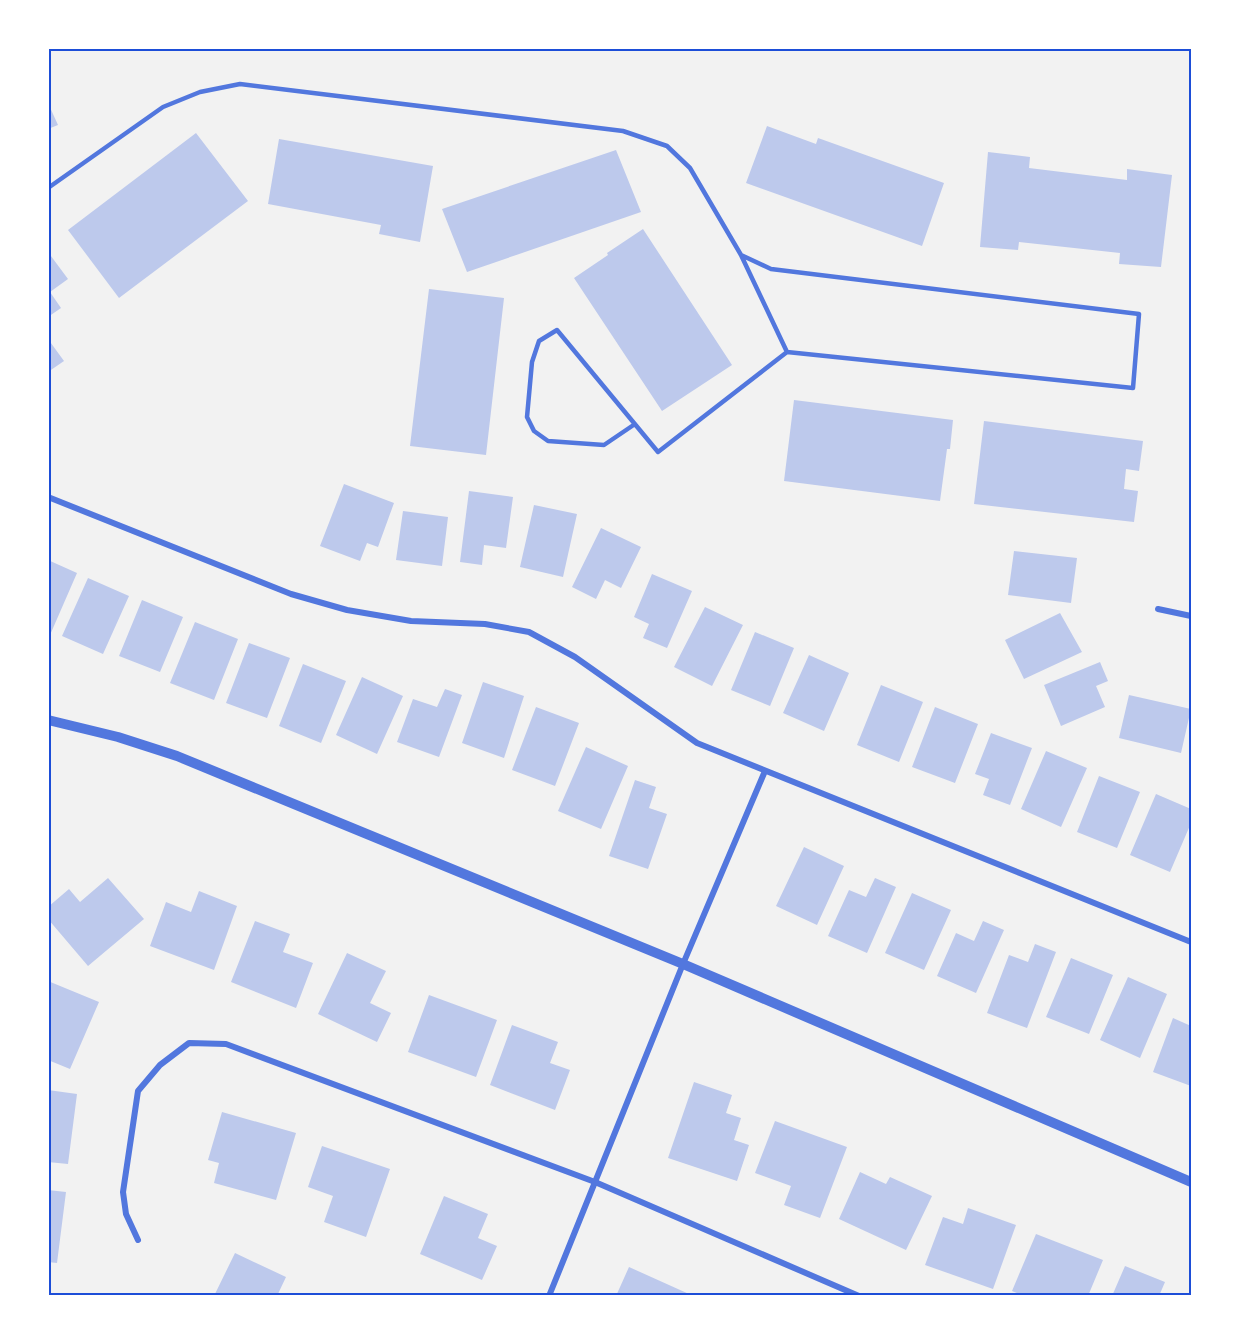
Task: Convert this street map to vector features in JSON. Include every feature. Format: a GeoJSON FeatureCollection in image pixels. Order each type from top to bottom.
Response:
{"type":"FeatureCollection","features":[{"type":"Feature","properties":{"kind":"street"},"geometry":{"type":"LineString","coordinates":[[48,497],[291,594],[347,610],[411,621],[485,624],[529,632],[575,657],[697,743],[1191,942]]}},
{"type":"Feature","properties":{"kind":"street"},"geometry":{"type":"LineString","coordinates":[[1158,609],[1191,616]]}},
{"type":"Feature","properties":{"kind":"street"},"geometry":{"type":"LineString","coordinates":[[48,720],[118,737],[177,756],[683,964],[1191,1182]]}},
{"type":"Feature","properties":{"kind":"street"},"geometry":{"type":"LineString","coordinates":[[549,1296],[683,964],[765,771]]}},
{"type":"Feature","properties":{"kind":"street"},"geometry":{"type":"LineString","coordinates":[[138,1240],[126,1214],[123,1192],[138,1091],[160,1065],[189,1043],[226,1044],[595,1182],[859,1296]]}},
{"type":"Feature","properties":{"kind":"lane"},"geometry":{"type":"LineString","coordinates":[[48,188],[162,107],[200,92],[240,84],[623,131],[667,146],[690,168],[741,255],[787,351]]}},
{"type":"Feature","properties":{"kind":"lane"},"geometry":{"type":"LineString","coordinates":[[635,424],[604,445],[548,441],[534,431],[527,417],[532,362],[539,342],[557,330],[635,424],[658,452],[787,351],[1133,388],[1139,314],[771,269],[741,255]]}},
{"type":"Feature","properties":{"kind":"building"},"geometry":{"type":"Polygon","coordinates":[[[48,103],[58,125],[48,129],[48,103]]]}},
{"type":"Feature","properties":{"kind":"building"},"geometry":{"type":"Polygon","coordinates":[[[767,126],[816,144],[818,138],[944,183],[922,246],[746,183],[767,126]]]}},
{"type":"Feature","properties":{"kind":"building"},"geometry":{"type":"Polygon","coordinates":[[[196,133],[248,201],[119,298],[68,230],[196,133]]]}},
{"type":"Feature","properties":{"kind":"building"},"geometry":{"type":"Polygon","coordinates":[[[279,139],[433,166],[420,242],[379,234],[381,225],[268,204],[279,139]]]}},
{"type":"Feature","properties":{"kind":"building"},"geometry":{"type":"Polygon","coordinates":[[[616,150],[641,212],[467,272],[442,209],[616,150]]]}},
{"type":"Feature","properties":{"kind":"building"},"geometry":{"type":"Polygon","coordinates":[[[988,152],[1030,157],[1029,168],[1127,180],[1127,169],[1172,175],[1161,267],[1119,264],[1120,253],[1019,242],[1018,250],[980,247],[988,152]]]}},
{"type":"Feature","properties":{"kind":"building"},"geometry":{"type":"Polygon","coordinates":[[[643,229],[732,365],[662,411],[574,278],[643,229]]]}},
{"type":"Feature","properties":{"kind":"building"},"geometry":{"type":"Polygon","coordinates":[[[48,252],[68,279],[50,292],[61,308],[48,317],[48,252]]]}},
{"type":"Feature","properties":{"kind":"building"},"geometry":{"type":"Polygon","coordinates":[[[429,289],[504,298],[486,455],[410,446],[429,289]]]}},
{"type":"Feature","properties":{"kind":"building"},"geometry":{"type":"Polygon","coordinates":[[[48,339],[64,361],[48,372],[48,339]]]}},
{"type":"Feature","properties":{"kind":"building"},"geometry":{"type":"Polygon","coordinates":[[[794,400],[953,420],[940,501],[784,481],[794,400]]]}},
{"type":"Feature","properties":{"kind":"building"},"geometry":{"type":"Polygon","coordinates":[[[984,421],[1143,441],[1139,471],[1126,469],[1124,489],[1138,491],[1134,522],[974,504],[984,421]]]}},
{"type":"Feature","properties":{"kind":"building"},"geometry":{"type":"Polygon","coordinates":[[[344,484],[394,503],[378,547],[367,543],[360,561],[320,546],[344,484]]]}},
{"type":"Feature","properties":{"kind":"building"},"geometry":{"type":"Polygon","coordinates":[[[469,491],[513,497],[506,548],[484,545],[482,565],[460,562],[469,491]]]}},
{"type":"Feature","properties":{"kind":"building"},"geometry":{"type":"Polygon","coordinates":[[[534,505],[577,514],[563,577],[520,567],[534,505]]]}},
{"type":"Feature","properties":{"kind":"building"},"geometry":{"type":"Polygon","coordinates":[[[403,511],[448,517],[442,566],[396,560],[403,511]]]}},
{"type":"Feature","properties":{"kind":"building"},"geometry":{"type":"Polygon","coordinates":[[[601,528],[641,547],[621,588],[605,580],[596,599],[572,587],[601,528]]]}},
{"type":"Feature","properties":{"kind":"building"},"geometry":{"type":"Polygon","coordinates":[[[1014,551],[1077,558],[1071,603],[1008,595],[1014,551]]]}},
{"type":"Feature","properties":{"kind":"building"},"geometry":{"type":"Polygon","coordinates":[[[48,560],[77,573],[50,635],[48,634],[48,560]]]}},
{"type":"Feature","properties":{"kind":"building"},"geometry":{"type":"Polygon","coordinates":[[[652,574],[692,591],[667,648],[643,638],[649,624],[634,617],[652,574]]]}},
{"type":"Feature","properties":{"kind":"building"},"geometry":{"type":"Polygon","coordinates":[[[88,578],[129,596],[103,654],[62,636],[88,578]]]}},
{"type":"Feature","properties":{"kind":"building"},"geometry":{"type":"Polygon","coordinates":[[[142,600],[183,617],[160,672],[119,656],[142,600]]]}},
{"type":"Feature","properties":{"kind":"building"},"geometry":{"type":"Polygon","coordinates":[[[705,607],[743,625],[712,686],[674,667],[705,607]]]}},
{"type":"Feature","properties":{"kind":"building"},"geometry":{"type":"Polygon","coordinates":[[[1060,613],[1082,652],[1024,679],[1005,640],[1060,613]]]}},
{"type":"Feature","properties":{"kind":"building"},"geometry":{"type":"Polygon","coordinates":[[[195,622],[238,639],[214,700],[170,683],[195,622]]]}},
{"type":"Feature","properties":{"kind":"building"},"geometry":{"type":"Polygon","coordinates":[[[755,632],[794,648],[770,706],[731,690],[755,632]]]}},
{"type":"Feature","properties":{"kind":"building"},"geometry":{"type":"Polygon","coordinates":[[[249,643],[290,658],[267,718],[226,703],[249,643]]]}},
{"type":"Feature","properties":{"kind":"building"},"geometry":{"type":"Polygon","coordinates":[[[809,655],[849,673],[824,731],[783,713],[809,655]]]}},
{"type":"Feature","properties":{"kind":"building"},"geometry":{"type":"Polygon","coordinates":[[[1100,662],[1108,681],[1096,686],[1105,707],[1061,726],[1044,685],[1100,662]]]}},
{"type":"Feature","properties":{"kind":"building"},"geometry":{"type":"Polygon","coordinates":[[[303,664],[346,681],[321,743],[279,726],[303,664]]]}},
{"type":"Feature","properties":{"kind":"building"},"geometry":{"type":"Polygon","coordinates":[[[362,677],[403,696],[377,754],[336,735],[362,677]]]}},
{"type":"Feature","properties":{"kind":"building"},"geometry":{"type":"Polygon","coordinates":[[[483,682],[524,696],[504,758],[462,743],[483,682]]]}},
{"type":"Feature","properties":{"kind":"building"},"geometry":{"type":"Polygon","coordinates":[[[881,685],[923,702],[899,762],[857,745],[881,685]]]}},
{"type":"Feature","properties":{"kind":"building"},"geometry":{"type":"Polygon","coordinates":[[[445,689],[462,695],[439,757],[397,742],[413,699],[437,707],[445,689]]]}},
{"type":"Feature","properties":{"kind":"building"},"geometry":{"type":"Polygon","coordinates":[[[1129,695],[1191,709],[1181,753],[1119,738],[1129,695]]]}},
{"type":"Feature","properties":{"kind":"building"},"geometry":{"type":"Polygon","coordinates":[[[536,707],[579,723],[555,786],[512,770],[536,707]]]}},
{"type":"Feature","properties":{"kind":"building"},"geometry":{"type":"Polygon","coordinates":[[[935,707],[978,724],[955,783],[912,767],[935,707]]]}},
{"type":"Feature","properties":{"kind":"building"},"geometry":{"type":"Polygon","coordinates":[[[991,733],[1032,748],[1010,805],[983,795],[989,779],[975,774],[991,733]]]}},
{"type":"Feature","properties":{"kind":"building"},"geometry":{"type":"Polygon","coordinates":[[[586,747],[628,766],[601,829],[558,811],[586,747]]]}},
{"type":"Feature","properties":{"kind":"building"},"geometry":{"type":"Polygon","coordinates":[[[1046,751],[1087,768],[1061,827],[1021,809],[1046,751]]]}},
{"type":"Feature","properties":{"kind":"building"},"geometry":{"type":"Polygon","coordinates":[[[1099,776],[1140,792],[1117,848],[1077,832],[1099,776]]]}},
{"type":"Feature","properties":{"kind":"building"},"geometry":{"type":"Polygon","coordinates":[[[635,780],[656,787],[649,808],[667,814],[648,869],[609,856],[635,780]]]}},
{"type":"Feature","properties":{"kind":"building"},"geometry":{"type":"Polygon","coordinates":[[[1156,794],[1191,809],[1191,823],[1170,872],[1130,855],[1156,794]]]}},
{"type":"Feature","properties":{"kind":"building"},"geometry":{"type":"Polygon","coordinates":[[[804,847],[844,866],[817,925],[776,906],[804,847]]]}},
{"type":"Feature","properties":{"kind":"building"},"geometry":{"type":"Polygon","coordinates":[[[108,878],[144,919],[88,966],[48,919],[48,907],[69,889],[80,902],[108,878]]]}},
{"type":"Feature","properties":{"kind":"building"},"geometry":{"type":"Polygon","coordinates":[[[875,878],[896,887],[867,953],[828,936],[849,890],[866,897],[875,878]]]}},
{"type":"Feature","properties":{"kind":"building"},"geometry":{"type":"Polygon","coordinates":[[[199,891],[237,906],[214,970],[150,946],[166,902],[191,912],[199,891]]]}},
{"type":"Feature","properties":{"kind":"building"},"geometry":{"type":"Polygon","coordinates":[[[912,893],[951,910],[924,970],[885,953],[912,893]]]}},
{"type":"Feature","properties":{"kind":"building"},"geometry":{"type":"Polygon","coordinates":[[[255,921],[290,934],[283,952],[313,963],[296,1008],[231,982],[255,921]]]}},
{"type":"Feature","properties":{"kind":"building"},"geometry":{"type":"Polygon","coordinates":[[[983,921],[1004,930],[976,993],[937,976],[956,933],[974,941],[983,921]]]}},
{"type":"Feature","properties":{"kind":"building"},"geometry":{"type":"Polygon","coordinates":[[[1035,944],[1056,952],[1027,1028],[987,1013],[1009,955],[1028,962],[1035,944]]]}},
{"type":"Feature","properties":{"kind":"building"},"geometry":{"type":"Polygon","coordinates":[[[347,953],[386,971],[370,1003],[391,1013],[377,1042],[318,1014],[347,953]]]}},
{"type":"Feature","properties":{"kind":"building"},"geometry":{"type":"Polygon","coordinates":[[[1071,958],[1113,975],[1089,1034],[1046,1017],[1071,958]]]}},
{"type":"Feature","properties":{"kind":"building"},"geometry":{"type":"Polygon","coordinates":[[[1128,977],[1167,994],[1140,1058],[1100,1040],[1128,977]]]}},
{"type":"Feature","properties":{"kind":"building"},"geometry":{"type":"Polygon","coordinates":[[[48,981],[99,1002],[70,1069],[48,1060],[48,981]]]}},
{"type":"Feature","properties":{"kind":"building"},"geometry":{"type":"Polygon","coordinates":[[[429,995],[497,1020],[476,1077],[408,1052],[429,995]]]}},
{"type":"Feature","properties":{"kind":"building"},"geometry":{"type":"Polygon","coordinates":[[[1173,1018],[1191,1026],[1191,1086],[1153,1072],[1173,1018]]]}},
{"type":"Feature","properties":{"kind":"building"},"geometry":{"type":"Polygon","coordinates":[[[512,1025],[558,1042],[550,1063],[570,1070],[555,1110],[490,1085],[512,1025]]]}},
{"type":"Feature","properties":{"kind":"building"},"geometry":{"type":"Polygon","coordinates":[[[694,1082],[732,1095],[726,1113],[741,1118],[734,1140],[749,1145],[737,1181],[668,1158],[694,1082]]]}},
{"type":"Feature","properties":{"kind":"building"},"geometry":{"type":"Polygon","coordinates":[[[48,1090],[77,1094],[68,1164],[48,1162],[48,1090]]]}},
{"type":"Feature","properties":{"kind":"building"},"geometry":{"type":"Polygon","coordinates":[[[222,1112],[296,1133],[276,1200],[214,1183],[219,1163],[208,1160],[222,1112]]]}},
{"type":"Feature","properties":{"kind":"building"},"geometry":{"type":"Polygon","coordinates":[[[775,1121],[847,1147],[820,1218],[784,1205],[791,1186],[755,1173],[775,1121]]]}},
{"type":"Feature","properties":{"kind":"building"},"geometry":{"type":"Polygon","coordinates":[[[322,1146],[390,1169],[366,1237],[324,1222],[333,1196],[308,1187],[322,1146]]]}},
{"type":"Feature","properties":{"kind":"building"},"geometry":{"type":"Polygon","coordinates":[[[860,1172],[886,1184],[890,1177],[932,1196],[906,1250],[839,1219],[860,1172]]]}},
{"type":"Feature","properties":{"kind":"building"},"geometry":{"type":"Polygon","coordinates":[[[48,1190],[66,1192],[57,1263],[48,1262],[48,1190]]]}},
{"type":"Feature","properties":{"kind":"building"},"geometry":{"type":"Polygon","coordinates":[[[444,1196],[488,1214],[478,1238],[497,1246],[482,1280],[420,1254],[444,1196]]]}},
{"type":"Feature","properties":{"kind":"building"},"geometry":{"type":"Polygon","coordinates":[[[968,1208],[1016,1225],[993,1289],[925,1265],[943,1217],[963,1224],[968,1208]]]}},
{"type":"Feature","properties":{"kind":"building"},"geometry":{"type":"Polygon","coordinates":[[[1036,1234],[1103,1260],[1088,1296],[1024,1296],[1012,1291],[1036,1234]]]}},
{"type":"Feature","properties":{"kind":"building"},"geometry":{"type":"Polygon","coordinates":[[[235,1253],[286,1277],[277,1296],[214,1296],[235,1253]]]}},
{"type":"Feature","properties":{"kind":"building"},"geometry":{"type":"Polygon","coordinates":[[[1125,1266],[1165,1282],[1159,1296],[1112,1296],[1125,1266]]]}},
{"type":"Feature","properties":{"kind":"building"},"geometry":{"type":"Polygon","coordinates":[[[629,1267],[689,1294],[689,1296],[616,1296],[629,1267]]]}}]}
